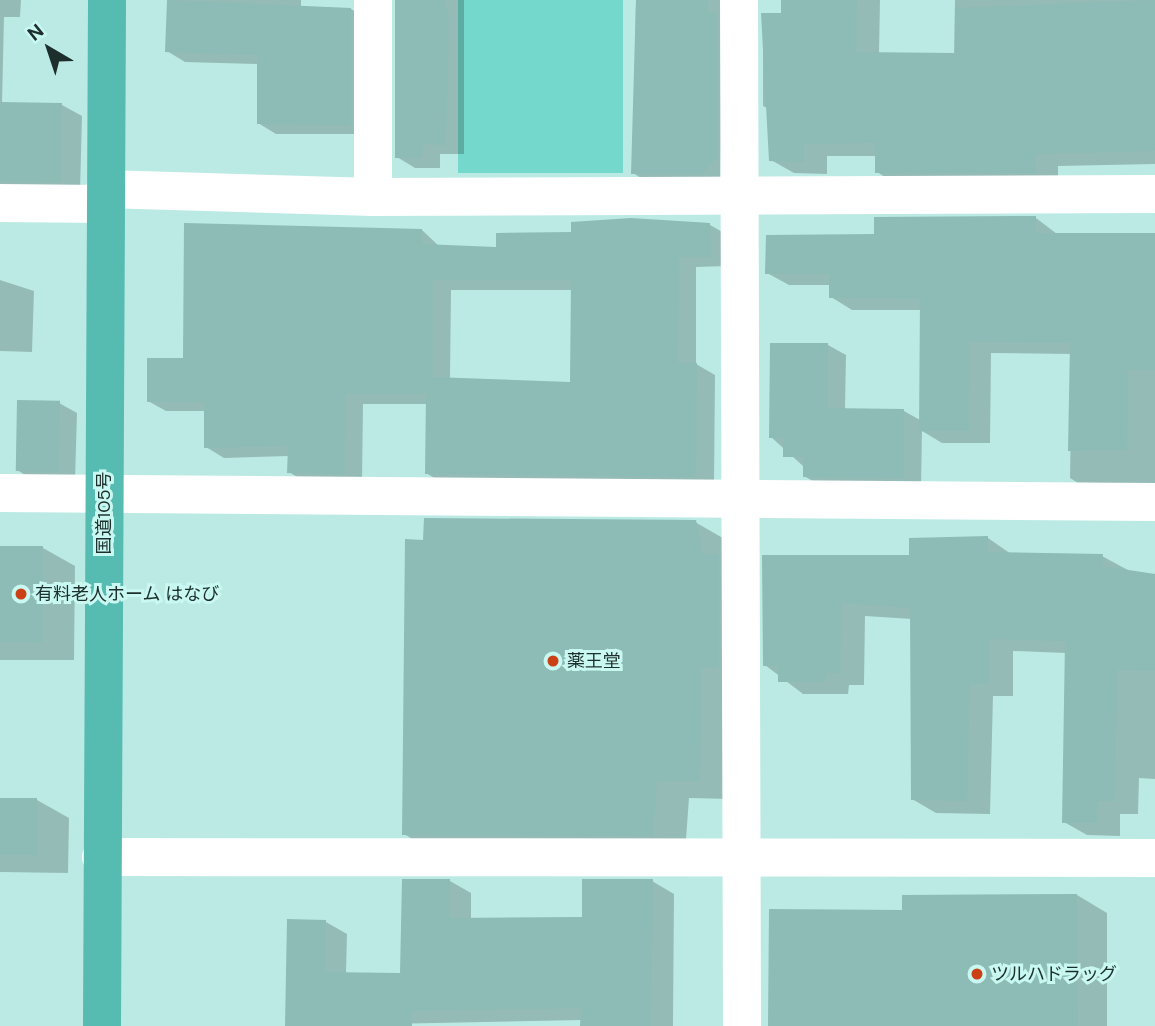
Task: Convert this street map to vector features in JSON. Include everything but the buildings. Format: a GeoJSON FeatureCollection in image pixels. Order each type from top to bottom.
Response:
{"type":"FeatureCollection","features":[{"type":"Feature","properties":{"kind":"highway","name":"国道105号"},"geometry":{"type":"LineString","coordinates":[[102,1026],[107,0]]}},
{"type":"Feature","properties":{"kind":"street"},"geometry":{"type":"LineString","coordinates":[[373,0],[373,197]]}},
{"type":"Feature","properties":{"kind":"street"},"geometry":{"type":"LineString","coordinates":[[739,0],[736,195],[742,1026]]}},
{"type":"Feature","properties":{"kind":"street"},"geometry":{"type":"LineString","coordinates":[[0,203],[105,197],[1155,194]]}},
{"type":"Feature","properties":{"kind":"street"},"geometry":{"type":"LineString","coordinates":[[0,494],[738,497],[1155,502]]}},
{"type":"Feature","properties":{"kind":"street"},"geometry":{"type":"LineString","coordinates":[[102,858],[1155,858]]}},
{"type":"Feature","properties":{"kind":"shaded area"},"geometry":{"type":"Polygon","coordinates":[[[458,0],[623,0],[623,173],[458,173],[458,0]]]}},
{"type":"Feature","properties":{"kind":"place","name":"有料老人ホーム はなび"},"geometry":{"type":"Point","coordinates":[21,594]}},
{"type":"Feature","properties":{"kind":"place","name":"薬王堂"},"geometry":{"type":"Point","coordinates":[553,661]}},
{"type":"Feature","properties":{"kind":"place","name":"ツルハドラッグ"},"geometry":{"type":"Point","coordinates":[977,974]}}]}
